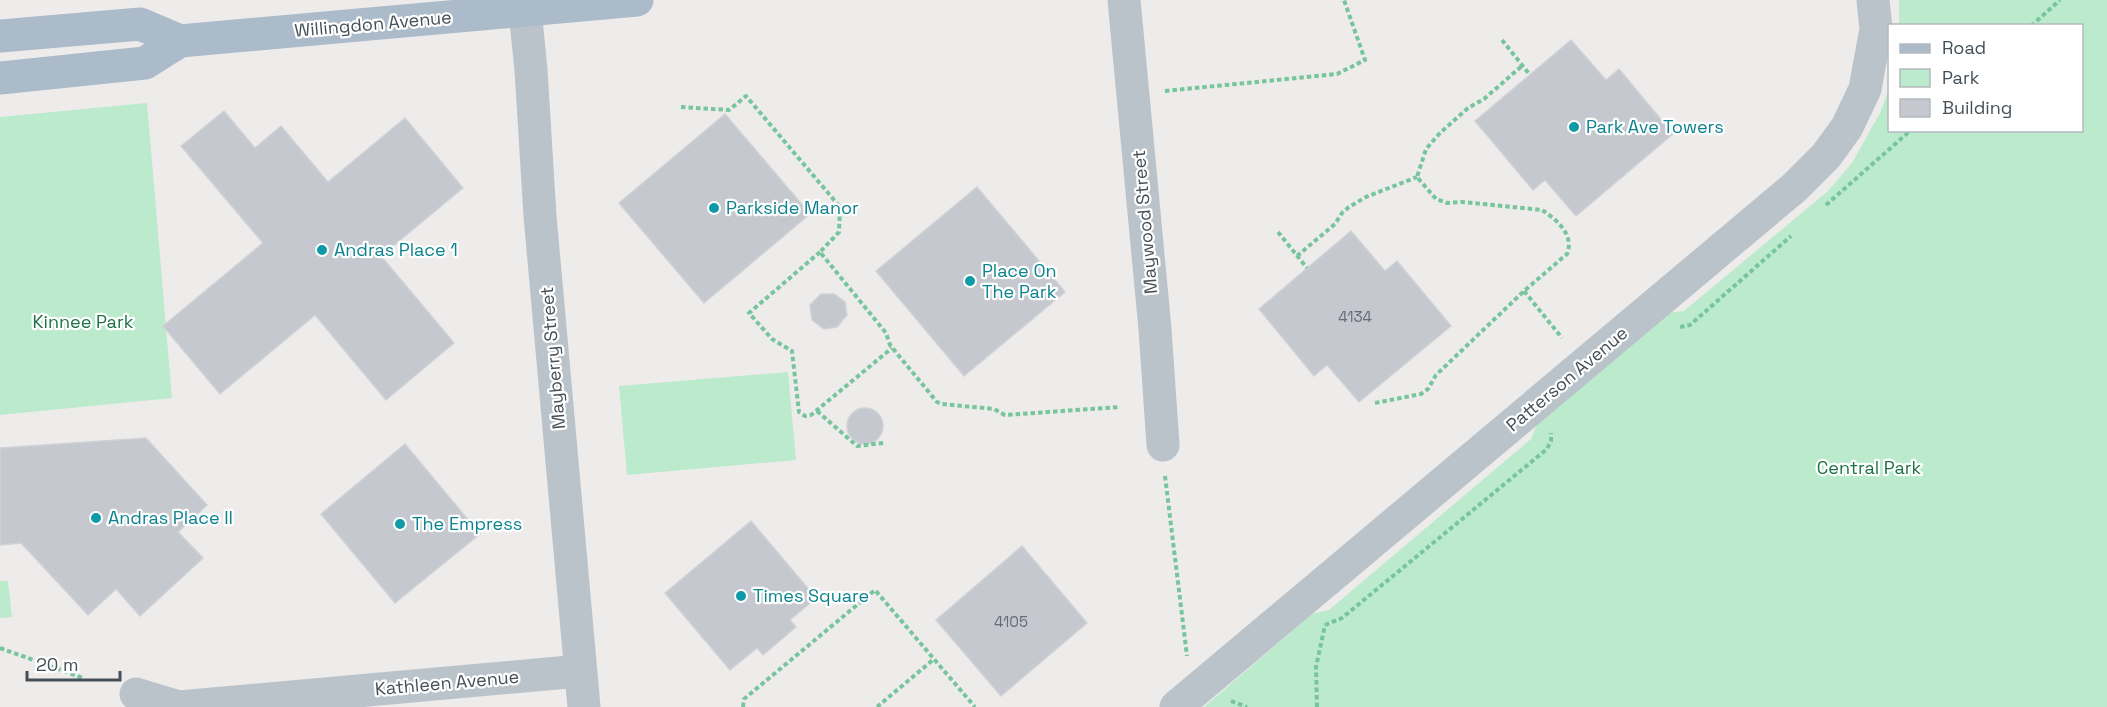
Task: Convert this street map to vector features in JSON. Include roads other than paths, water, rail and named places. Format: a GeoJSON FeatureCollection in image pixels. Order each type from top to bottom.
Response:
{"type":"FeatureCollection","features":[{"type":"Feature","properties":{"kind":"main road","name":"Willingdon Avenue"},"geometry":{"type":"LineString","coordinates":[[0,78],[145,63],[180,41],[637,0]]}},
{"type":"Feature","properties":{"kind":"main road","name":"Willingdon Avenue"},"geometry":{"type":"LineString","coordinates":[[0,36],[140,24],[180,41]]}},
{"type":"Feature","properties":{"kind":"street","name":"Maywood Street"},"geometry":{"type":"LineString","coordinates":[[1124,0],[1155,329],[1163,445]]}},
{"type":"Feature","properties":{"kind":"street","name":"Patterson Avenue"},"geometry":{"type":"LineString","coordinates":[[1176,707],[1795,187],[1826,156],[1847,127],[1865,89],[1876,28],[1873,0]]}},
{"type":"Feature","properties":{"kind":"street","name":"Mayberry Street"},"geometry":{"type":"LineString","coordinates":[[525,10],[540,216],[584,707]]}},
{"type":"Feature","properties":{"kind":"street","name":"Kathleen Avenue"},"geometry":{"type":"LineString","coordinates":[[136,694],[179,707],[580,671]]}},
{"type":"Feature","properties":{"kind":"place","name":"Park Ave Towers"},"geometry":{"type":"Point","coordinates":[1574,127]}},
{"type":"Feature","properties":{"kind":"place","name":"Parkside Manor"},"geometry":{"type":"Point","coordinates":[714,208]}},
{"type":"Feature","properties":{"kind":"place","name":"Andras Place 1"},"geometry":{"type":"Point","coordinates":[322,250]}},
{"type":"Feature","properties":{"kind":"place","name":"Place On The Park"},"geometry":{"type":"Point","coordinates":[970,281]}},
{"type":"Feature","properties":{"kind":"place","name":"Andras Place II"},"geometry":{"type":"Point","coordinates":[96,518]}},
{"type":"Feature","properties":{"kind":"place","name":"The Empress"},"geometry":{"type":"Point","coordinates":[400,524]}},
{"type":"Feature","properties":{"kind":"place","name":"Times Square"},"geometry":{"type":"Point","coordinates":[741,596]}},
{"type":"Feature","properties":{"kind":"park label","name":"Kinnee Park"},"geometry":{"type":"Point","coordinates":[83,322]}},
{"type":"Feature","properties":{"kind":"park label","name":"Central Park"},"geometry":{"type":"Point","coordinates":[1869,468]}}]}
